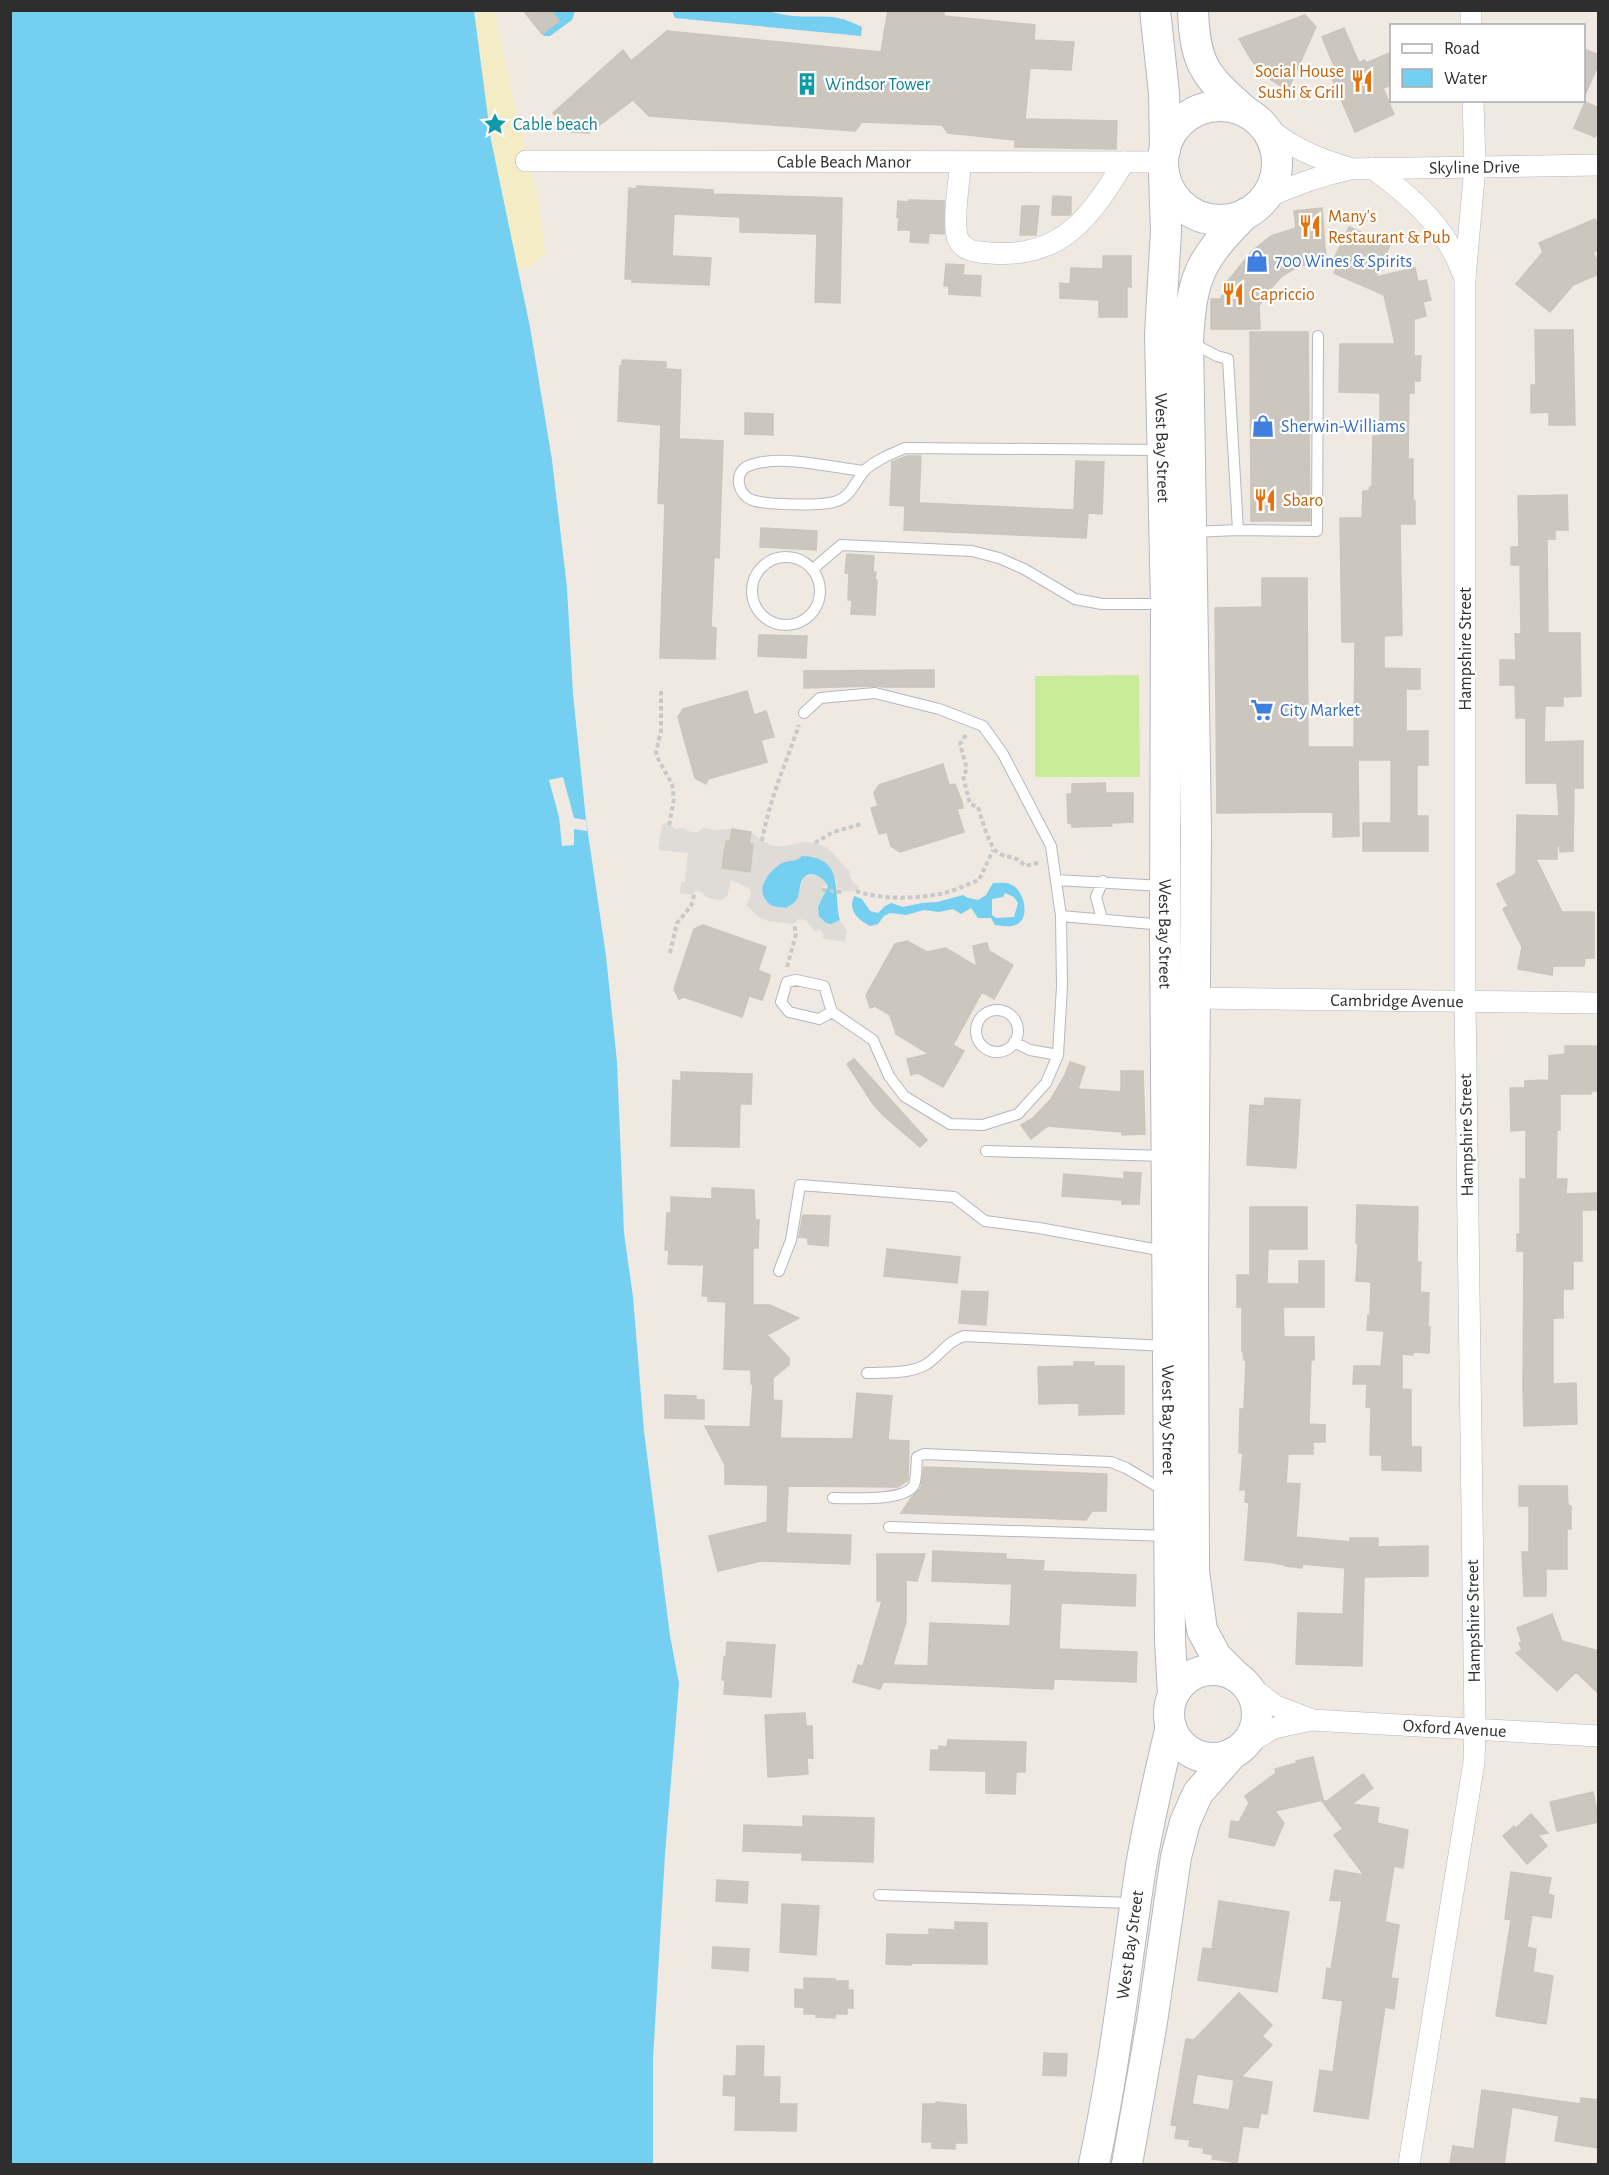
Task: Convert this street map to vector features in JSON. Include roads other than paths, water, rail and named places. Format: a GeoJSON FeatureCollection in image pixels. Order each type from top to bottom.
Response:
{"type":"FeatureCollection","features":[{"type":"Feature","properties":{"kind":"main road","name":"West Bay Street"},"geometry":{"type":"LineString","coordinates":[[1155,10],[1164,93],[1166,231],[1160,324],[1166,604],[1167,1252],[1170,1640],[1173,1695]]}},
{"type":"Feature","properties":{"kind":"main road"},"geometry":{"type":"LineString","coordinates":[[1193,10],[1194,40],[1198,58],[1208,75],[1252,117],[1272,141],[1276,161],[1273,182],[1253,207],[1222,220],[1200,216],[1190,211],[1173,195],[1164,162],[1169,138],[1176,127],[1195,111],[1220,105],[1252,117]]}},
{"type":"Feature","properties":{"kind":"main road","name":"West Bay Street"},"geometry":{"type":"LineString","coordinates":[[1242,1680],[1216,1656],[1202,1630],[1194,1572],[1192,1279],[1196,829],[1188,340],[1193,286],[1202,265],[1212,249],[1253,207]]}},
{"type":"Feature","properties":{"kind":"main road"},"geometry":{"type":"LineString","coordinates":[[1221,1670],[1242,1680],[1255,1700],[1257,1718],[1252,1734],[1237,1750],[1222,1757],[1211,1758],[1194,1753],[1179,1742],[1171,1726],[1170,1707],[1173,1695],[1182,1682],[1200,1672],[1221,1670]]}},
{"type":"Feature","properties":{"kind":"main road","name":"West Bay Street"},"geometry":{"type":"LineString","coordinates":[[1094,2164],[1136,1903],[1157,1785],[1171,1726]]}},
{"type":"Feature","properties":{"kind":"main road","name":"West Bay Street"},"geometry":{"type":"LineString","coordinates":[[1127,2164],[1152,2022],[1176,1857],[1185,1822],[1204,1784],[1237,1750]]}},
{"type":"Feature","properties":{"kind":"street","name":"Hampshire Street"},"geometry":{"type":"LineString","coordinates":[[1409,2164],[1474,1762],[1465,1001],[1465,278],[1475,166],[1473,102]]}},
{"type":"Feature","properties":{"kind":"street","name":"Skyline Drive"},"geometry":{"type":"LineString","coordinates":[[1252,117],[1287,144],[1317,159],[1350,169]]}},
{"type":"Feature","properties":{"kind":"street","name":"Cable Beach Manor"},"geometry":{"type":"LineString","coordinates":[[526,160],[1164,162]]}},
{"type":"Feature","properties":{"kind":"street"},"geometry":{"type":"LineString","coordinates":[[961,162],[956,224],[958,239],[963,247],[973,251],[1003,254],[1036,250],[1062,238],[1087,216],[1102,198],[1124,162]]}},
{"type":"Feature","properties":{"kind":"street","name":"Skyline Drive"},"geometry":{"type":"LineString","coordinates":[[1253,207],[1310,179],[1350,169],[1599,165]]}},
{"type":"Feature","properties":{"kind":"street"},"geometry":{"type":"LineString","coordinates":[[1372,168],[1407,195],[1430,219],[1451,248],[1465,278]]}},
{"type":"Feature","properties":{"kind":"street","name":"Cambridge Avenue"},"geometry":{"type":"LineString","coordinates":[[1196,998],[1599,1003]]}},
{"type":"Feature","properties":{"kind":"street","name":"Oxford Avenue"},"geometry":{"type":"LineString","coordinates":[[1242,1680],[1276,1706],[1311,1720]]}},
{"type":"Feature","properties":{"kind":"street","name":"Oxford Avenue"},"geometry":{"type":"LineString","coordinates":[[1237,1750],[1274,1728],[1311,1720],[1599,1736]]}},
{"type":"Feature","properties":{"kind":"lane"},"geometry":{"type":"LineString","coordinates":[[1191,532],[1317,531],[1317,336]]}},
{"type":"Feature","properties":{"kind":"lane"},"geometry":{"type":"LineString","coordinates":[[1188,340],[1217,356],[1228,359],[1238,530]]}},
{"type":"Feature","properties":{"kind":"lane"},"geometry":{"type":"LineString","coordinates":[[864,471],[792,462],[764,462],[746,467],[740,474],[738,485],[744,496],[754,501],[805,505],[836,502],[854,489],[864,471],[882,458],[905,448],[1161,450]]}},
{"type":"Feature","properties":{"kind":"lane"},"geometry":{"type":"LineString","coordinates":[[813,569],[841,545],[972,551],[999,558],[1024,569],[1075,599],[1102,604],[1166,604]]}},
{"type":"Feature","properties":{"kind":"lane"},"geometry":{"type":"LineString","coordinates":[[780,556],[798,558],[813,569],[820,585],[820,594],[819,603],[808,618],[792,626],[774,624],[759,614],[752,597],[753,579],[764,564],[780,556]]}},
{"type":"Feature","properties":{"kind":"lane"},"geometry":{"type":"LineString","coordinates":[[804,713],[820,698],[875,693],[939,709],[983,726],[1003,754],[1052,846],[1061,916],[1062,986],[1058,1055],[1046,1083],[1018,1114],[983,1125],[950,1124],[904,1096],[889,1076],[873,1040],[832,1012],[824,986],[796,980],[787,982],[781,1002],[789,1012],[819,1019],[832,1012]]}},
{"type":"Feature","properties":{"kind":"lane"},"geometry":{"type":"LineString","coordinates":[[1056,880],[1165,886]]}},
{"type":"Feature","properties":{"kind":"lane"},"geometry":{"type":"LineString","coordinates":[[1102,919],[1096,897],[1103,881]]}},
{"type":"Feature","properties":{"kind":"lane"},"geometry":{"type":"LineString","coordinates":[[1061,916],[1165,925]]}},
{"type":"Feature","properties":{"kind":"lane"},"geometry":{"type":"LineString","coordinates":[[1014,1042],[1030,1050],[1058,1055]]}},
{"type":"Feature","properties":{"kind":"lane"},"geometry":{"type":"LineString","coordinates":[[986,1151],[1167,1156]]}},
{"type":"Feature","properties":{"kind":"lane"},"geometry":{"type":"LineString","coordinates":[[779,1271],[791,1240],[800,1185],[954,1197],[985,1221],[1039,1228],[1167,1252]]}},
{"type":"Feature","properties":{"kind":"lane"},"geometry":{"type":"LineString","coordinates":[[867,1373],[916,1370],[928,1363],[954,1339],[964,1336],[1168,1346]]}},
{"type":"Feature","properties":{"kind":"lane"},"geometry":{"type":"LineString","coordinates":[[833,1498],[888,1497],[909,1492],[915,1483],[917,1457],[924,1454],[1111,1462],[1169,1493]]}},
{"type":"Feature","properties":{"kind":"lane"},"geometry":{"type":"LineString","coordinates":[[889,1527],[1169,1536]]}},
{"type":"Feature","properties":{"kind":"lane"},"geometry":{"type":"LineString","coordinates":[[879,1895],[1136,1903]]}},
{"type":"Feature","properties":{"kind":"water"},"geometry":{"type":"Polygon","coordinates":[[[11,11],[474,11],[491,140],[530,327],[552,460],[567,588],[573,694],[586,820],[606,956],[617,1062],[624,1233],[633,1297],[644,1431],[670,1636],[679,1683],[665,1854],[653,2059],[653,2164],[11,2164],[11,11]]]}},
{"type":"Feature","properties":{"kind":"water"},"geometry":{"type":"Polygon","coordinates":[[[551,11],[575,11],[572,20],[550,36],[544,36],[542,34],[559,21],[551,11]]]}},
{"type":"Feature","properties":{"kind":"water"},"geometry":{"type":"Polygon","coordinates":[[[672,11],[765,11],[793,16],[843,19],[862,27],[861,36],[675,18],[672,11]]]}},
{"type":"Feature","properties":{"kind":"water"},"geometry":{"type":"Polygon","coordinates":[[[802,856],[825,862],[831,869],[840,920],[831,924],[826,923],[819,916],[818,907],[828,886],[816,875],[805,876],[801,882],[797,899],[786,908],[772,906],[764,897],[763,884],[773,870],[782,863],[802,856]]]}},
{"type":"Feature","properties":{"kind":"water"},"geometry":{"type":"Polygon","coordinates":[[[993,883],[1005,883],[1016,888],[1022,897],[1025,909],[1019,923],[1010,926],[995,925],[991,918],[978,918],[971,908],[961,914],[953,909],[939,912],[924,910],[906,915],[890,913],[884,916],[878,924],[870,926],[855,914],[852,906],[854,896],[862,899],[870,911],[878,913],[891,903],[903,907],[963,895],[978,900],[986,895],[993,883]],[[1005,893],[1003,897],[992,899],[992,915],[996,918],[1014,917],[1018,903],[1014,897],[1005,893]]]}},
{"type":"Feature","properties":{"kind":"place","name":"Social House Sushi & Grill"},"geometry":{"type":"Point","coordinates":[1362,81]}},
{"type":"Feature","properties":{"kind":"place","name":"Windsor Tower"},"geometry":{"type":"Point","coordinates":[807,84]}},
{"type":"Feature","properties":{"kind":"place","name":"Cable beach"},"geometry":{"type":"Point","coordinates":[495,124]}},
{"type":"Feature","properties":{"kind":"place","name":"Many's Restaurant & Pub"},"geometry":{"type":"Point","coordinates":[1310,226]}},
{"type":"Feature","properties":{"kind":"place","name":"700 Wines & Spirits"},"geometry":{"type":"Point","coordinates":[1257,261]}},
{"type":"Feature","properties":{"kind":"place","name":"Capriccio"},"geometry":{"type":"Point","coordinates":[1233,294]}},
{"type":"Feature","properties":{"kind":"place","name":"Sherwin-Williams"},"geometry":{"type":"Point","coordinates":[1263,426]}},
{"type":"Feature","properties":{"kind":"place","name":"Sbaro"},"geometry":{"type":"Point","coordinates":[1265,500]}},
{"type":"Feature","properties":{"kind":"place","name":"City Market"},"geometry":{"type":"Point","coordinates":[1262,710]}}]}
